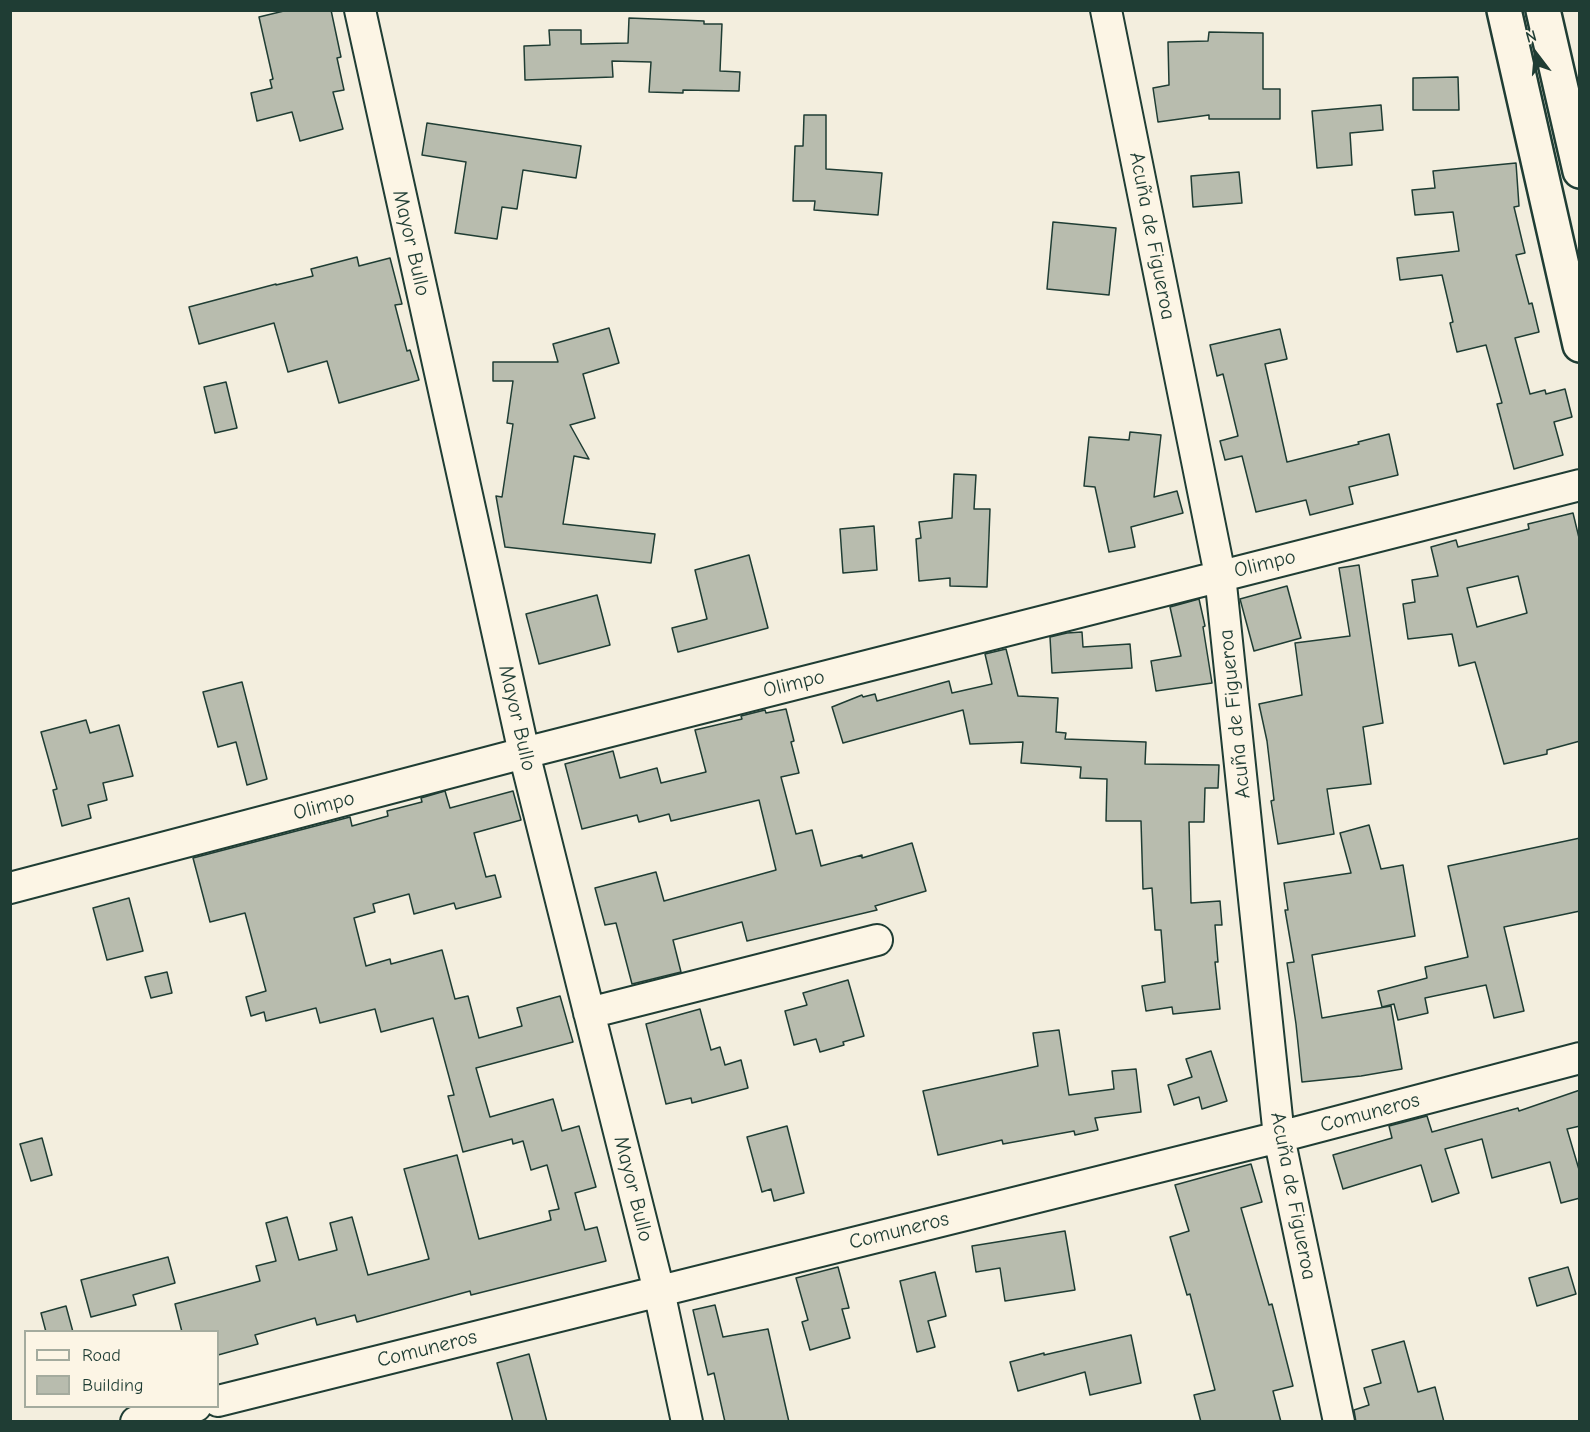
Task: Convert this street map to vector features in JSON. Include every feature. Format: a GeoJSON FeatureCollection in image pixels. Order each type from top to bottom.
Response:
{"type":"FeatureCollection","features":[{"type":"Feature","properties":{"kind":"main road"},"geometry":{"type":"LineString","coordinates":[[1504,10],[1580,345]]}},
{"type":"Feature","properties":{"kind":"main road"},"geometry":{"type":"LineString","coordinates":[[1542,10],[1580,171]]}},
{"type":"Feature","properties":{"kind":"street","name":"Mayor Bullo"},"geometry":{"type":"LineString","coordinates":[[360,10],[524,753],[659,1291],[687,1422]]}},
{"type":"Feature","properties":{"kind":"street","name":"Acuña de Figueroa"},"geometry":{"type":"LineString","coordinates":[[1106,10],[1220,575],[1279,1137],[1339,1422]]}},
{"type":"Feature","properties":{"kind":"street","name":"Olimpo"},"geometry":{"type":"LineString","coordinates":[[10,888],[524,753],[1580,485]]}},
{"type":"Feature","properties":{"kind":"street"},"geometry":{"type":"LineString","coordinates":[[589,1013],[877,940]]}},
{"type":"Feature","properties":{"kind":"street","name":"Comuneros"},"geometry":{"type":"LineString","coordinates":[[219,1401],[1279,1137],[1580,1058]]}},
{"type":"Feature","properties":{"kind":"street"},"geometry":{"type":"LineString","coordinates":[[136,1422],[192,1408]]}},
{"type":"Feature","properties":{"kind":"building"},"geometry":{"type":"Polygon","coordinates":[[[288,10],[331,10],[341,57],[337,58],[344,90],[333,92],[343,129],[300,141],[292,112],[257,121],[251,93],[272,88],[270,80],[273,79],[259,17],[288,10]]]}},
{"type":"Feature","properties":{"kind":"building"},"geometry":{"type":"Polygon","coordinates":[[[629,18],[704,21],[704,24],[722,24],[720,71],[740,72],[739,91],[649,92],[651,62],[612,61],[613,77],[525,80],[524,46],[550,45],[549,30],[581,30],[581,44],[628,43],[629,18]]]}},
{"type":"Feature","properties":{"kind":"building"},"geometry":{"type":"Polygon","coordinates":[[[1209,32],[1263,33],[1263,89],[1280,89],[1280,119],[1209,119],[1209,115],[1158,122],[1153,88],[1169,85],[1168,42],[1208,41],[1209,32]]]}},
{"type":"Feature","properties":{"kind":"building"},"geometry":{"type":"Polygon","coordinates":[[[1458,77],[1459,110],[1413,110],[1413,78],[1458,77]]]}},
{"type":"Feature","properties":{"kind":"building"},"geometry":{"type":"Polygon","coordinates":[[[1381,105],[1383,130],[1350,133],[1352,165],[1317,168],[1312,111],[1381,105]]]}},
{"type":"Feature","properties":{"kind":"building"},"geometry":{"type":"Polygon","coordinates":[[[804,115],[826,115],[826,169],[882,173],[878,215],[814,210],[815,201],[793,201],[795,146],[803,146],[804,115]]]}},
{"type":"Feature","properties":{"kind":"building"},"geometry":{"type":"Polygon","coordinates":[[[427,123],[581,146],[576,178],[523,170],[517,209],[502,207],[497,239],[455,233],[466,162],[422,155],[427,123]]]}},
{"type":"Feature","properties":{"kind":"building"},"geometry":{"type":"Polygon","coordinates":[[[1516,163],[1519,206],[1514,207],[1525,253],[1516,255],[1539,332],[1515,338],[1530,394],[1545,390],[1546,394],[1565,389],[1572,417],[1554,422],[1563,455],[1514,469],[1497,404],[1502,403],[1486,345],[1457,352],[1450,323],[1453,322],[1442,275],[1400,280],[1397,258],[1459,251],[1453,212],[1415,215],[1412,190],[1435,188],[1433,171],[1516,163]]]}},
{"type":"Feature","properties":{"kind":"building"},"geometry":{"type":"Polygon","coordinates":[[[1239,172],[1242,203],[1193,207],[1191,176],[1239,172]]]}},
{"type":"Feature","properties":{"kind":"building"},"geometry":{"type":"Polygon","coordinates":[[[1053,222],[1116,228],[1109,295],[1047,289],[1053,222]]]}},
{"type":"Feature","properties":{"kind":"building"},"geometry":{"type":"Polygon","coordinates":[[[357,257],[359,266],[390,258],[402,304],[395,305],[407,351],[410,350],[419,380],[339,403],[327,361],[288,372],[274,323],[199,344],[189,307],[313,276],[311,269],[357,257]]]}},
{"type":"Feature","properties":{"kind":"building"},"geometry":{"type":"Polygon","coordinates":[[[609,328],[619,363],[583,374],[595,418],[570,425],[589,459],[574,456],[563,524],[655,534],[651,563],[505,547],[496,496],[502,497],[513,424],[507,423],[513,381],[493,381],[493,362],[558,362],[553,344],[609,328]]]}},
{"type":"Feature","properties":{"kind":"building"},"geometry":{"type":"Polygon","coordinates":[[[1280,329],[1287,359],[1265,364],[1287,462],[1389,434],[1398,475],[1349,487],[1353,504],[1310,515],[1306,500],[1256,512],[1242,456],[1225,460],[1220,441],[1238,436],[1223,374],[1217,376],[1210,345],[1280,329]]]}},
{"type":"Feature","properties":{"kind":"building"},"geometry":{"type":"Polygon","coordinates":[[[226,382],[237,428],[215,433],[204,387],[226,382]]]}},
{"type":"Feature","properties":{"kind":"building"},"geometry":{"type":"Polygon","coordinates":[[[1130,432],[1161,435],[1154,497],[1177,491],[1183,513],[1131,527],[1135,547],[1109,552],[1095,487],[1084,486],[1089,437],[1129,440],[1130,432]]]}},
{"type":"Feature","properties":{"kind":"building"},"geometry":{"type":"Polygon","coordinates":[[[954,474],[976,475],[974,509],[990,509],[987,587],[950,586],[950,578],[919,581],[916,539],[921,538],[919,522],[952,518],[954,474]]]}},
{"type":"Feature","properties":{"kind":"building"},"geometry":{"type":"Polygon","coordinates":[[[1573,513],[1580,542],[1580,741],[1547,750],[1547,754],[1504,764],[1475,662],[1459,666],[1452,634],[1408,639],[1403,604],[1415,602],[1412,580],[1438,576],[1431,547],[1456,540],[1458,547],[1529,529],[1528,524],[1573,513]],[[1518,576],[1467,588],[1477,627],[1527,613],[1518,576]]]}},
{"type":"Feature","properties":{"kind":"building"},"geometry":{"type":"Polygon","coordinates":[[[874,526],[877,570],[843,573],[840,529],[874,526]]]}},
{"type":"Feature","properties":{"kind":"building"},"geometry":{"type":"Polygon","coordinates":[[[749,555],[768,628],[678,652],[672,628],[707,619],[695,570],[749,555]]]}},
{"type":"Feature","properties":{"kind":"building"},"geometry":{"type":"Polygon","coordinates":[[[1359,565],[1383,723],[1363,727],[1371,784],[1327,789],[1334,834],[1278,844],[1271,801],[1274,800],[1267,741],[1259,704],[1302,695],[1295,643],[1350,636],[1339,568],[1359,565]]]}},
{"type":"Feature","properties":{"kind":"building"},"geometry":{"type":"Polygon","coordinates":[[[1287,586],[1301,638],[1254,651],[1240,599],[1287,586]]]}},
{"type":"Feature","properties":{"kind":"building"},"geometry":{"type":"Polygon","coordinates":[[[597,595],[610,645],[539,664],[526,614],[597,595]]]}},
{"type":"Feature","properties":{"kind":"building"},"geometry":{"type":"Polygon","coordinates":[[[1199,599],[1212,683],[1156,691],[1151,661],[1181,656],[1170,607],[1199,599]]]}},
{"type":"Feature","properties":{"kind":"building"},"geometry":{"type":"Polygon","coordinates":[[[1082,632],[1083,647],[1130,644],[1132,668],[1052,673],[1050,637],[1082,632]]]}},
{"type":"Feature","properties":{"kind":"building"},"geometry":{"type":"Polygon","coordinates":[[[1006,649],[1018,696],[1058,698],[1056,732],[1066,733],[1065,739],[1146,742],[1145,764],[1219,765],[1218,788],[1205,788],[1204,822],[1189,822],[1191,903],[1220,901],[1222,925],[1215,925],[1218,962],[1215,962],[1220,1009],[1173,1014],[1172,1007],[1146,1011],[1142,986],[1165,982],[1161,930],[1155,930],[1152,888],[1143,889],[1141,821],[1106,821],[1107,779],[1080,778],[1081,767],[1021,763],[1023,742],[970,744],[963,710],[843,743],[832,707],[862,695],[863,697],[875,694],[877,701],[949,681],[952,693],[992,684],[985,654],[1006,649]]]}},
{"type":"Feature","properties":{"kind":"building"},"geometry":{"type":"Polygon","coordinates":[[[242,682],[267,779],[247,785],[236,742],[218,747],[203,692],[242,682]]]}},
{"type":"Feature","properties":{"kind":"building"},"geometry":{"type":"Polygon","coordinates":[[[786,709],[799,773],[781,777],[796,834],[812,830],[821,866],[862,855],[862,858],[912,843],[926,891],[875,906],[877,910],[747,941],[742,922],[673,940],[681,972],[632,984],[616,923],[605,925],[595,888],[656,872],[664,901],[776,870],[759,800],[671,821],[669,814],[639,822],[637,815],[582,829],[565,764],[613,751],[620,778],[657,768],[661,783],[706,772],[695,730],[742,719],[741,716],[765,710],[766,713],[786,709]]]}},
{"type":"Feature","properties":{"kind":"building"},"geometry":{"type":"Polygon","coordinates":[[[86,720],[90,733],[119,725],[133,776],[103,783],[107,800],[88,805],[91,818],[62,826],[53,790],[57,789],[41,732],[86,720]]]}},
{"type":"Feature","properties":{"kind":"building"},"geometry":{"type":"Polygon","coordinates":[[[445,791],[450,808],[513,791],[521,820],[474,833],[486,877],[495,875],[501,897],[456,909],[454,903],[414,914],[409,894],[373,904],[375,912],[354,918],[366,966],[390,959],[391,964],[442,950],[455,999],[468,996],[479,1038],[522,1026],[517,1008],[560,996],[573,1042],[476,1068],[490,1117],[553,1099],[562,1131],[579,1126],[596,1187],[575,1193],[585,1230],[597,1227],[606,1261],[471,1295],[470,1291],[357,1322],[355,1315],[317,1325],[315,1318],[255,1335],[258,1344],[219,1355],[219,1330],[182,1330],[175,1304],[260,1281],[256,1266],[276,1261],[266,1223],[287,1217],[299,1260],[337,1250],[330,1223],[352,1217],[368,1275],[429,1259],[404,1169],[457,1155],[479,1239],[551,1220],[549,1211],[559,1209],[547,1165],[531,1170],[523,1141],[513,1144],[512,1139],[463,1152],[448,1096],[454,1095],[433,1018],[381,1032],[375,1009],[320,1023],[316,1008],[266,1021],[264,1012],[251,1016],[246,997],[266,991],[245,913],[210,922],[193,858],[350,817],[352,826],[388,816],[387,811],[422,802],[421,798],[445,791]]]}},
{"type":"Feature","properties":{"kind":"building"},"geometry":{"type":"Polygon","coordinates":[[[1369,825],[1381,869],[1403,865],[1415,936],[1312,955],[1322,1018],[1391,1006],[1402,1069],[1302,1082],[1287,963],[1294,962],[1285,910],[1288,910],[1284,883],[1351,873],[1340,833],[1369,825]]]}},
{"type":"Feature","properties":{"kind":"building"},"geometry":{"type":"Polygon","coordinates":[[[1580,838],[1580,911],[1504,927],[1524,1011],[1494,1018],[1486,985],[1425,998],[1428,1013],[1398,1020],[1394,1004],[1382,1007],[1378,991],[1427,978],[1425,967],[1468,957],[1448,866],[1580,838]]]}},
{"type":"Feature","properties":{"kind":"building"},"geometry":{"type":"Polygon","coordinates":[[[129,898],[143,951],[107,960],[93,908],[129,898]]]}},
{"type":"Feature","properties":{"kind":"building"},"geometry":{"type":"Polygon","coordinates":[[[167,972],[172,993],[151,998],[145,977],[167,972]]]}},
{"type":"Feature","properties":{"kind":"building"},"geometry":{"type":"Polygon","coordinates":[[[848,980],[864,1036],[820,1052],[816,1039],[794,1045],[785,1011],[807,1005],[803,993],[848,980]]]}},
{"type":"Feature","properties":{"kind":"building"},"geometry":{"type":"Polygon","coordinates":[[[700,1009],[711,1050],[720,1047],[725,1065],[741,1060],[748,1088],[692,1103],[691,1098],[666,1104],[646,1024],[700,1009]]]}},
{"type":"Feature","properties":{"kind":"building"},"geometry":{"type":"Polygon","coordinates":[[[1059,1030],[1069,1095],[1114,1089],[1112,1071],[1136,1069],[1141,1112],[1095,1118],[1098,1130],[1075,1135],[1074,1131],[1003,1144],[1002,1140],[938,1155],[923,1091],[1038,1066],[1033,1033],[1059,1030]]]}},
{"type":"Feature","properties":{"kind":"building"},"geometry":{"type":"Polygon","coordinates":[[[1211,1051],[1227,1101],[1202,1109],[1199,1097],[1174,1105],[1168,1085],[1192,1077],[1186,1059],[1211,1051]]]}},
{"type":"Feature","properties":{"kind":"building"},"geometry":{"type":"Polygon","coordinates":[[[1580,1090],[1580,1126],[1567,1129],[1580,1173],[1580,1198],[1561,1203],[1550,1162],[1492,1178],[1482,1139],[1445,1149],[1459,1193],[1432,1202],[1421,1165],[1343,1189],[1333,1155],[1392,1138],[1389,1126],[1427,1116],[1432,1132],[1518,1108],[1519,1111],[1580,1090]]]}},
{"type":"Feature","properties":{"kind":"building"},"geometry":{"type":"Polygon","coordinates":[[[787,1126],[804,1193],[774,1201],[771,1189],[762,1192],[747,1137],[787,1126]]]}},
{"type":"Feature","properties":{"kind":"building"},"geometry":{"type":"Polygon","coordinates":[[[42,1138],[52,1175],[31,1181],[20,1144],[42,1138]]]}},
{"type":"Feature","properties":{"kind":"building"},"geometry":{"type":"Polygon","coordinates":[[[1251,1164],[1262,1202],[1241,1208],[1269,1305],[1272,1304],[1293,1386],[1273,1391],[1281,1422],[1201,1422],[1194,1395],[1215,1390],[1190,1294],[1187,1295],[1170,1237],[1189,1231],[1175,1185],[1251,1164]]]}},
{"type":"Feature","properties":{"kind":"building"},"geometry":{"type":"Polygon","coordinates":[[[1065,1231],[1075,1290],[1005,1301],[1000,1268],[976,1272],[972,1246],[1065,1231]]]}},
{"type":"Feature","properties":{"kind":"building"},"geometry":{"type":"Polygon","coordinates":[[[168,1257],[175,1283],[133,1295],[136,1305],[91,1317],[81,1280],[168,1257]]]}},
{"type":"Feature","properties":{"kind":"building"},"geometry":{"type":"Polygon","coordinates":[[[838,1267],[849,1308],[842,1309],[850,1338],[810,1350],[802,1322],[808,1320],[796,1278],[838,1267]]]}},
{"type":"Feature","properties":{"kind":"building"},"geometry":{"type":"Polygon","coordinates":[[[1568,1267],[1576,1294],[1537,1306],[1529,1278],[1568,1267]]]}},
{"type":"Feature","properties":{"kind":"building"},"geometry":{"type":"Polygon","coordinates":[[[935,1272],[946,1316],[928,1321],[935,1347],[917,1352],[900,1281],[935,1272]]]}},
{"type":"Feature","properties":{"kind":"building"},"geometry":{"type":"Polygon","coordinates":[[[715,1305],[723,1337],[768,1329],[789,1422],[725,1422],[714,1373],[708,1375],[693,1310],[715,1305]]]}},
{"type":"Feature","properties":{"kind":"building"},"geometry":{"type":"Polygon","coordinates":[[[66,1306],[72,1330],[45,1330],[41,1313],[66,1306]]]}},
{"type":"Feature","properties":{"kind":"building"},"geometry":{"type":"Polygon","coordinates":[[[1131,1335],[1141,1383],[1090,1395],[1085,1372],[1018,1391],[1010,1362],[1131,1335]]]}},
{"type":"Feature","properties":{"kind":"building"},"geometry":{"type":"Polygon","coordinates":[[[1404,1341],[1418,1392],[1435,1387],[1444,1422],[1356,1422],[1354,1410],[1369,1405],[1364,1388],[1381,1383],[1372,1350],[1404,1341]]]}},
{"type":"Feature","properties":{"kind":"building"},"geometry":{"type":"Polygon","coordinates":[[[529,1354],[547,1422],[513,1422],[497,1363],[529,1354]]]}}]}
